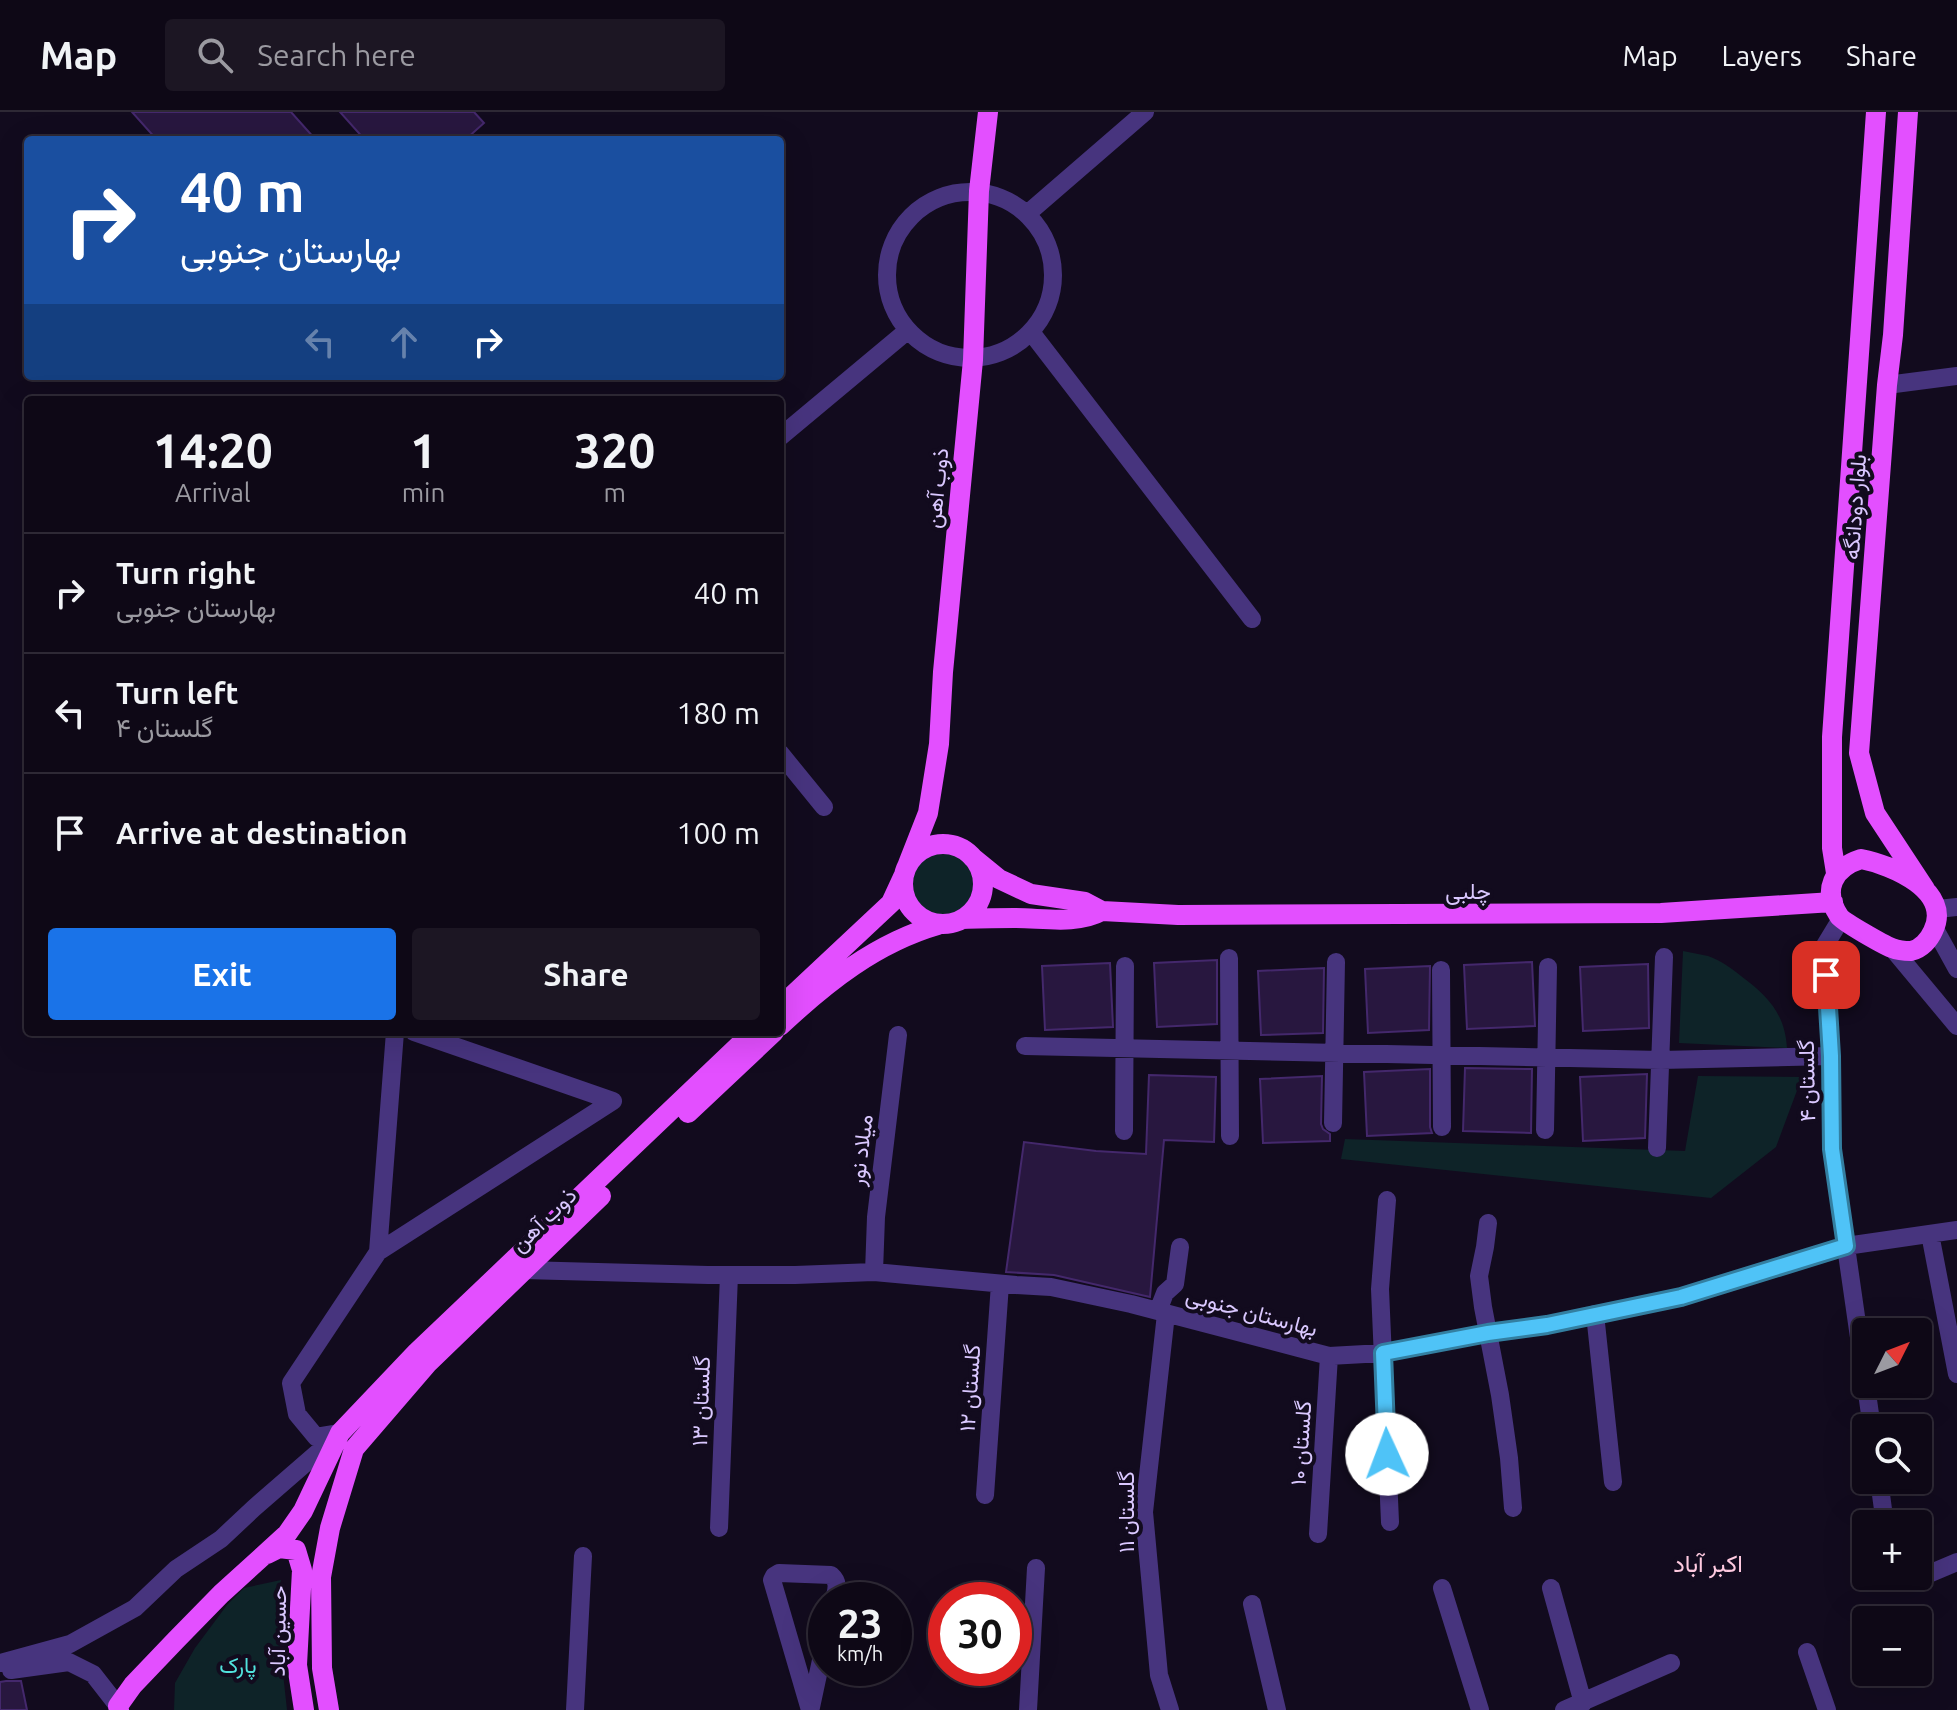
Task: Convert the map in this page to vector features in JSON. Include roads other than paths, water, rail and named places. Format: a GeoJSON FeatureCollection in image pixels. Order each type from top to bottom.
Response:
{"type":"FeatureCollection","features":[{"type":"Feature","properties":{"kind":"main road","name":"ذوب آهن"},"geometry":{"type":"LineString","coordinates":[[784,1003],[891,903],[928,813],[939,744],[973,360],[979,191],[988,112]]}},
{"type":"Feature","properties":{"kind":"main road","name":"بلوار دودانگه"},"geometry":{"type":"LineString","coordinates":[[1836,873],[1832,848],[1832,737],[1876,112]]}},
{"type":"Feature","properties":{"kind":"main road","name":"بلوار دودانگه"},"geometry":{"type":"LineString","coordinates":[[1908,112],[1859,753],[1875,813],[1925,889]]}},
{"type":"Feature","properties":{"kind":"main road"},"geometry":{"type":"LineString","coordinates":[[1857,388],[1887,385]]}},
{"type":"Feature","properties":{"kind":"main road"},"geometry":{"type":"LineString","coordinates":[[938,925],[918,916],[910,907],[903,885],[906,869],[917,854],[940,844],[965,851],[999,879],[1031,894],[1085,902],[1102,911]]}},
{"type":"Feature","properties":{"kind":"main road"},"geometry":{"type":"LineString","coordinates":[[963,919],[979,901],[982,890],[979,867],[972,857]]}},
{"type":"Feature","properties":{"kind":"main road"},"geometry":{"type":"LineString","coordinates":[[1861,859],[1874,861],[1925,889],[1943,915],[1929,939],[1920,948],[1910,951],[1892,948],[1837,911],[1831,891],[1836,873],[1846,863],[1861,859]]}},
{"type":"Feature","properties":{"kind":"main road"},"geometry":{"type":"LineString","coordinates":[[784,1022],[846,969],[914,932],[963,919],[1073,919],[1089,918],[1102,911]]}},
{"type":"Feature","properties":{"kind":"main road","name":"چلبی"},"geometry":{"type":"LineString","coordinates":[[1102,911],[1178,915],[1837,911]]}},
{"type":"Feature","properties":{"kind":"main road","name":"ذوب آهن"},"geometry":{"type":"LineString","coordinates":[[354,1449],[519,1265],[749,1036]]}},
{"type":"Feature","properties":{"kind":"main road","name":"ذوب آهن"},"geometry":{"type":"LineString","coordinates":[[340,1433],[417,1352],[519,1265],[770,1036]]}},
{"type":"Feature","properties":{"kind":"main road","name":"حسین آباد"},"geometry":{"type":"LineString","coordinates":[[260,1558],[287,1534],[303,1511],[340,1433]]}},
{"type":"Feature","properties":{"kind":"main road","name":"حسین آباد"},"geometry":{"type":"LineString","coordinates":[[329,1710],[322,1668],[321,1577],[330,1528],[354,1449]]}},
{"type":"Feature","properties":{"kind":"main road","name":"حسین آباد"},"geometry":{"type":"LineString","coordinates":[[260,1558],[279,1548],[296,1550],[302,1570],[297,1665],[304,1710]]}},
{"type":"Feature","properties":{"kind":"main road"},"geometry":{"type":"LineString","coordinates":[[118,1708],[133,1685],[260,1558]]}},
{"type":"Feature","properties":{"kind":"street"},"geometry":{"type":"LineString","coordinates":[[1027,214],[1145,112]]}},
{"type":"Feature","properties":{"kind":"street"},"geometry":{"type":"LineString","coordinates":[[979,191],[1004,198],[1027,214],[1044,237],[1053,264],[1051,293],[1041,319],[1031,332],[998,353],[973,360],[943,354],[907,331],[889,297],[886,271],[891,245],[905,221],[925,204],[950,193],[979,191]]}},
{"type":"Feature","properties":{"kind":"street"},"geometry":{"type":"LineString","coordinates":[[784,434],[907,331]]}},
{"type":"Feature","properties":{"kind":"street"},"geometry":{"type":"LineString","coordinates":[[1031,332],[1252,619]]}},
{"type":"Feature","properties":{"kind":"street"},"geometry":{"type":"LineString","coordinates":[[1887,385],[1957,376]]}},
{"type":"Feature","properties":{"kind":"street"},"geometry":{"type":"LineString","coordinates":[[784,758],[824,807]]}},
{"type":"Feature","properties":{"kind":"street","name":"گلستان ۴"},"geometry":{"type":"LineString","coordinates":[[1837,911],[1824,947],[1831,1056],[1832,1149],[1870,1414]]}},
{"type":"Feature","properties":{"kind":"street"},"geometry":{"type":"LineString","coordinates":[[1943,915],[1957,969]]}},
{"type":"Feature","properties":{"kind":"street"},"geometry":{"type":"LineString","coordinates":[[1892,948],[1957,1026]]}},
{"type":"Feature","properties":{"kind":"street"},"geometry":{"type":"LineString","coordinates":[[1657,1148],[1664,957]]}},
{"type":"Feature","properties":{"kind":"street"},"geometry":{"type":"LineString","coordinates":[[1229,958],[1230,1136]]}},
{"type":"Feature","properties":{"kind":"street"},"geometry":{"type":"LineString","coordinates":[[1333,1123],[1336,962]]}},
{"type":"Feature","properties":{"kind":"street"},"geometry":{"type":"LineString","coordinates":[[1124,1131],[1125,966]]}},
{"type":"Feature","properties":{"kind":"street"},"geometry":{"type":"LineString","coordinates":[[1545,1130],[1548,967]]}},
{"type":"Feature","properties":{"kind":"street"},"geometry":{"type":"LineString","coordinates":[[1441,970],[1442,1127]]}},
{"type":"Feature","properties":{"kind":"street","name":"میلاد نور"},"geometry":{"type":"LineString","coordinates":[[874,1272],[876,1217],[898,1035]]}},
{"type":"Feature","properties":{"kind":"street"},"geometry":{"type":"LineString","coordinates":[[378,1252],[395,1036]]}},
{"type":"Feature","properties":{"kind":"street"},"geometry":{"type":"LineString","coordinates":[[340,1433],[316,1437],[297,1414],[291,1383],[378,1252],[613,1101],[426,1036]]}},
{"type":"Feature","properties":{"kind":"street"},"geometry":{"type":"LineString","coordinates":[[1025,1046],[1661,1060],[1831,1056]]}},
{"type":"Feature","properties":{"kind":"street"},"geometry":{"type":"LineString","coordinates":[[1387,1200],[1380,1289],[1390,1522]]}},
{"type":"Feature","properties":{"kind":"street"},"geometry":{"type":"LineString","coordinates":[[1488,1223],[1479,1276],[1500,1395],[1513,1508]]}},
{"type":"Feature","properties":{"kind":"street","name":"بهارستان جنوبی"},"geometry":{"type":"LineString","coordinates":[[519,1265],[729,1275],[874,1272],[1051,1287],[1162,1312],[1329,1356],[1383,1353],[1547,1325],[1681,1297],[1846,1246],[1957,1230]]}},
{"type":"Feature","properties":{"kind":"street"},"geometry":{"type":"LineString","coordinates":[[1930,1234],[1957,1374]]}},
{"type":"Feature","properties":{"kind":"street"},"geometry":{"type":"LineString","coordinates":[[1162,1312],[1165,1293],[1175,1284],[1180,1247]]}},
{"type":"Feature","properties":{"kind":"street","name":"گلستان ۱۳"},"geometry":{"type":"LineString","coordinates":[[719,1528],[729,1275]]}},
{"type":"Feature","properties":{"kind":"street","name":"گلستان ۱۲"},"geometry":{"type":"LineString","coordinates":[[985,1495],[1000,1284]]}},
{"type":"Feature","properties":{"kind":"street","name":"گلستان ۱۱"},"geometry":{"type":"LineString","coordinates":[[1162,1312],[1144,1512],[1159,1675],[1170,1710]]}},
{"type":"Feature","properties":{"kind":"street"},"geometry":{"type":"LineString","coordinates":[[1595,1314],[1613,1482]]}},
{"type":"Feature","properties":{"kind":"street","name":"گلستان ۱۰"},"geometry":{"type":"LineString","coordinates":[[1318,1534],[1329,1356]]}},
{"type":"Feature","properties":{"kind":"street"},"geometry":{"type":"LineString","coordinates":[[0,1663],[70,1644],[135,1608],[176,1569],[221,1539],[340,1433]]}},
{"type":"Feature","properties":{"kind":"street"},"geometry":{"type":"LineString","coordinates":[[575,1710],[583,1556]]}},
{"type":"Feature","properties":{"kind":"street"},"geometry":{"type":"LineString","coordinates":[[1932,1573],[1957,1562]]}},
{"type":"Feature","properties":{"kind":"street"},"geometry":{"type":"LineString","coordinates":[[1028,1710],[1036,1568]]}},
{"type":"Feature","properties":{"kind":"street"},"geometry":{"type":"LineString","coordinates":[[810,1710],[772,1580],[779,1573],[831,1575],[836,1582]]}},
{"type":"Feature","properties":{"kind":"street"},"geometry":{"type":"LineString","coordinates":[[1442,1588],[1480,1710]]}},
{"type":"Feature","properties":{"kind":"street"},"geometry":{"type":"LineString","coordinates":[[1551,1588],[1583,1703]]}},
{"type":"Feature","properties":{"kind":"street"},"geometry":{"type":"LineString","coordinates":[[1252,1604],[1277,1710]]}},
{"type":"Feature","properties":{"kind":"street"},"geometry":{"type":"LineString","coordinates":[[1807,1652],[1827,1710]]}},
{"type":"Feature","properties":{"kind":"street"},"geometry":{"type":"LineString","coordinates":[[0,1672],[69,1662],[93,1674],[118,1708]]}},
{"type":"Feature","properties":{"kind":"street"},"geometry":{"type":"LineString","coordinates":[[1564,1710],[1671,1663]]}},
{"type":"Feature","properties":{"kind":"street"},"geometry":{"type":"LineString","coordinates":[[810,1710],[815,1686]]}},
{"type":"Feature","properties":{"kind":"district","name":"اکبر آباد"},"geometry":{"type":"Point","coordinates":[1708,1563]}},
{"type":"Feature","properties":{"kind":"park label","name":"پارک"},"geometry":{"type":"Point","coordinates":[238,1664]}}]}
